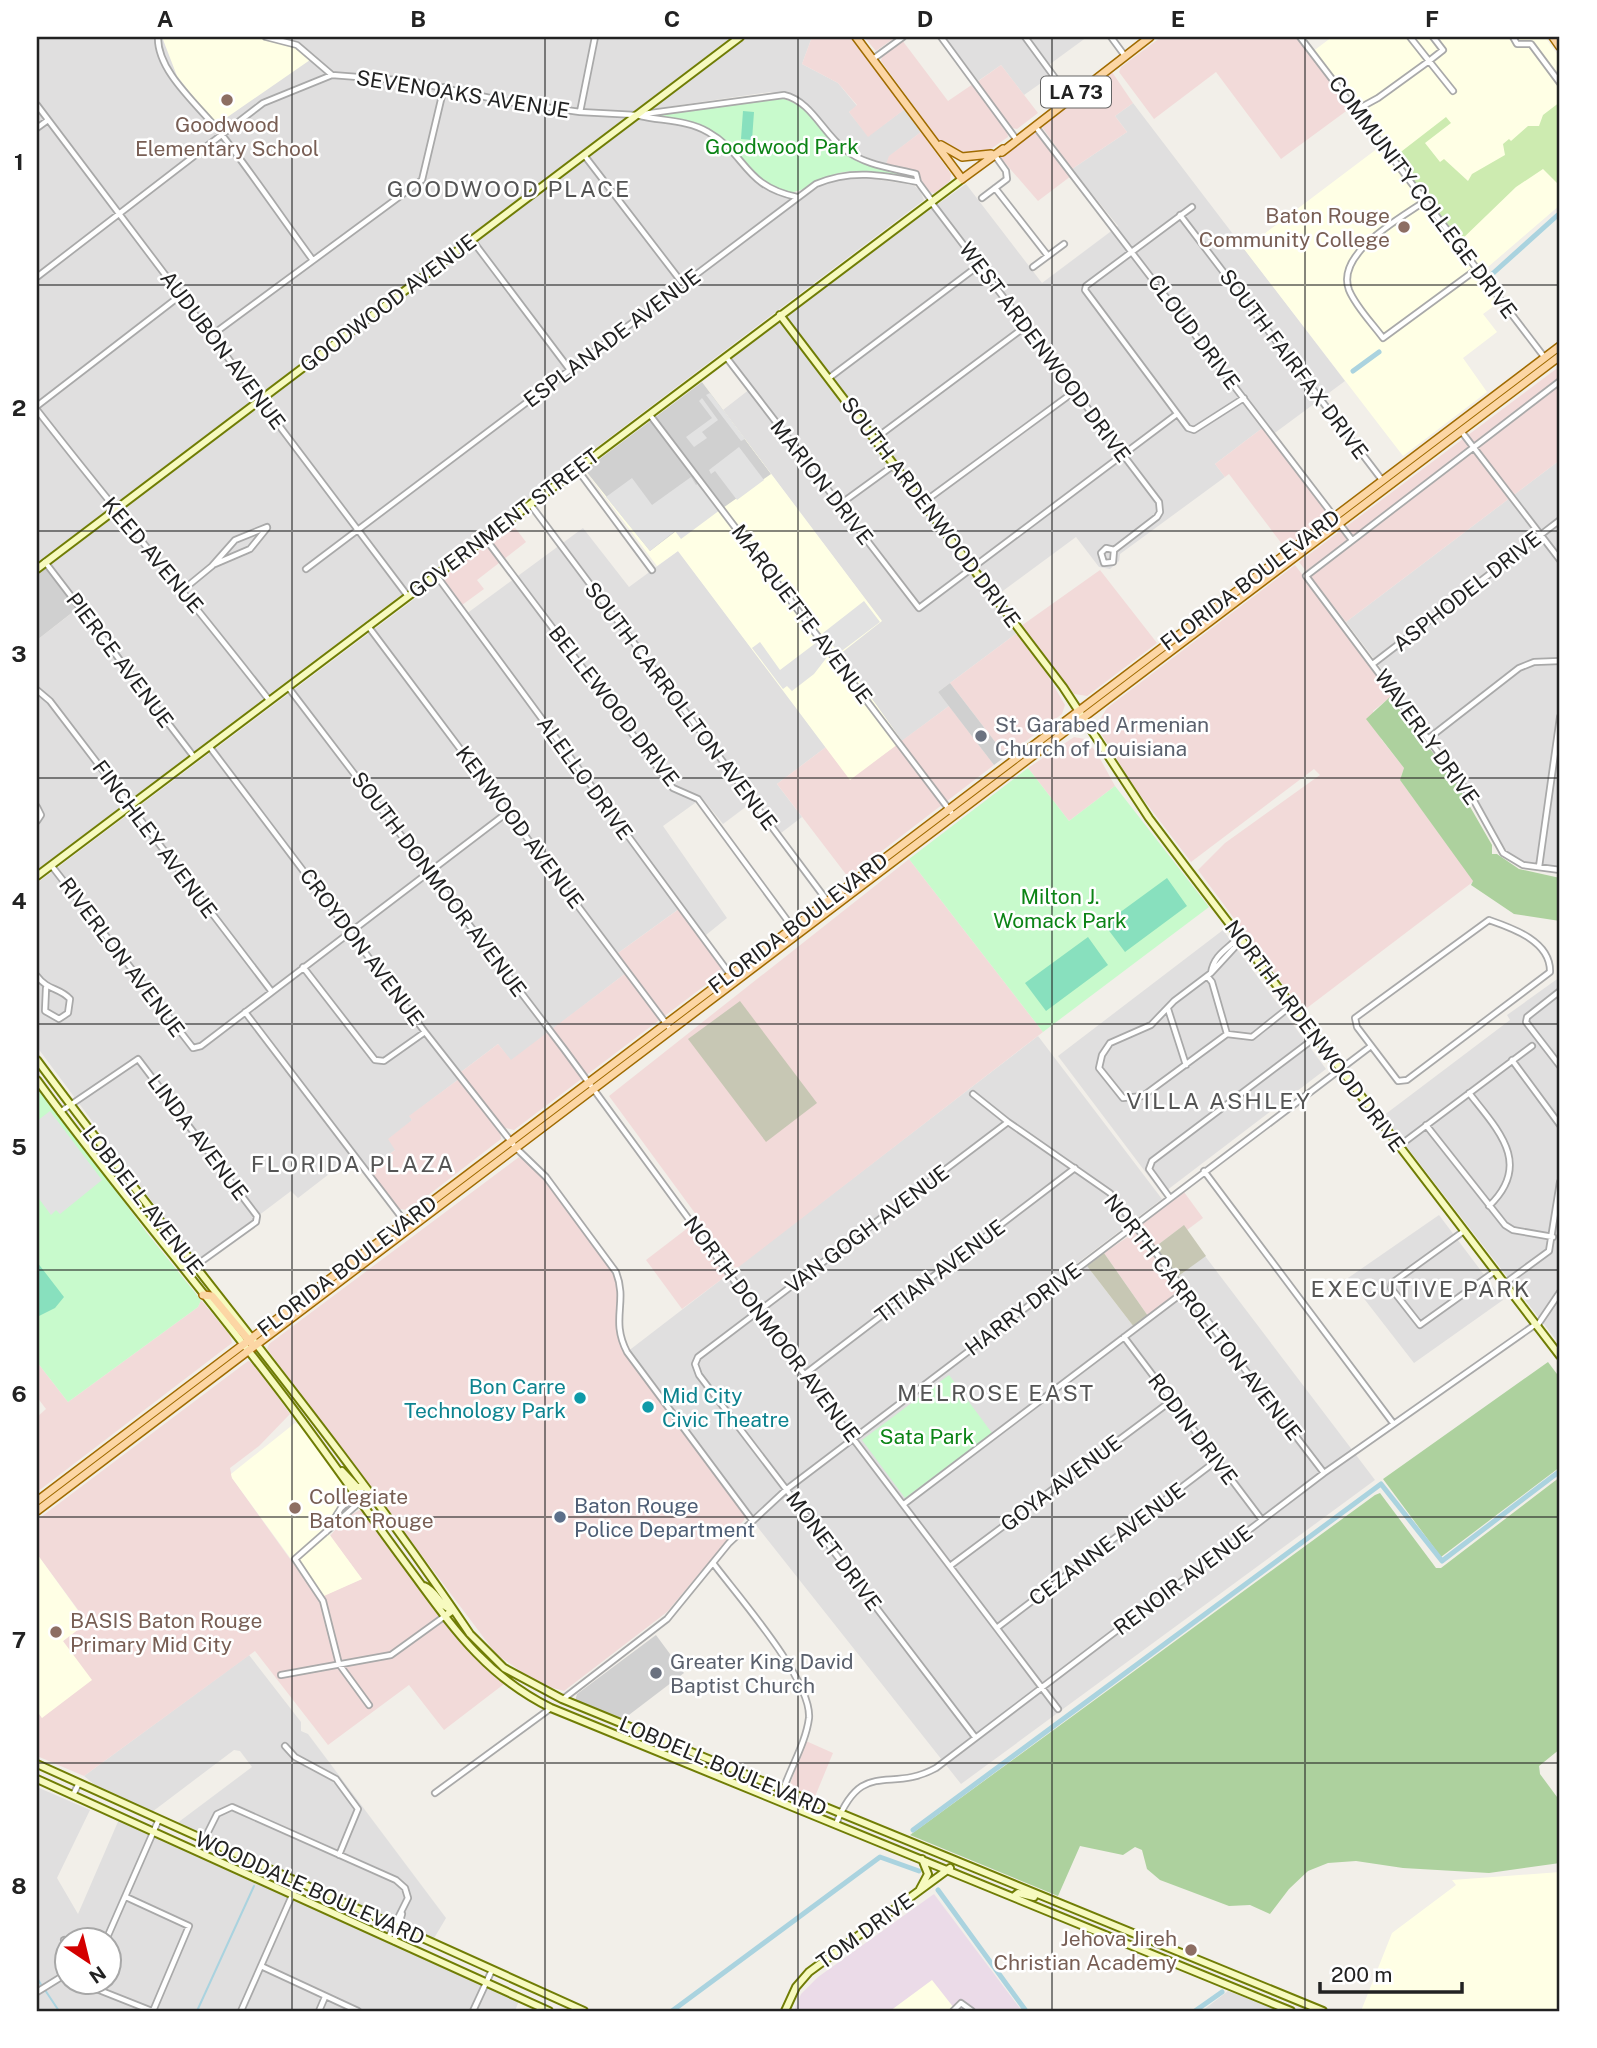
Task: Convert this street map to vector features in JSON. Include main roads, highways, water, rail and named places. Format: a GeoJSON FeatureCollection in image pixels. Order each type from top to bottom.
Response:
{"type":"FeatureCollection","features":[{"type":"Feature","properties":{"kind":"main road","name":"GOODWOOD AVENUE"},"geometry":{"type":"LineString","coordinates":[[37,569],[740,37]]}},
{"type":"Feature","properties":{"kind":"main road"},"geometry":{"type":"LineString","coordinates":[[856,37],[961,179]]}},
{"type":"Feature","properties":{"kind":"main road","name":"GOVERNMENT STREET"},"geometry":{"type":"LineString","coordinates":[[37,876],[1150,37]]}},
{"type":"Feature","properties":{"kind":"main road"},"geometry":{"type":"LineString","coordinates":[[1553,37],[1560,47]]}},
{"type":"Feature","properties":{"kind":"main road"},"geometry":{"type":"LineString","coordinates":[[937,145],[962,158],[993,156]]}},
{"type":"Feature","properties":{"kind":"main road","name":"SOUTH ARDENWOOD DRIVE"},"geometry":{"type":"LineString","coordinates":[[780,315],[975,567],[1082,713]]}},
{"type":"Feature","properties":{"kind":"main road","name":"FLORIDA BOULEVARD"},"geometry":{"type":"LineString","coordinates":[[1337,520],[1382,480],[1461,431],[1560,345]]}},
{"type":"Feature","properties":{"kind":"main road","name":"FLORIDA BOULEVARD"},"geometry":{"type":"LineString","coordinates":[[355,1264],[404,1222],[560,1114],[591,1085],[1166,649],[1519,382],[1560,356]]}},
{"type":"Feature","properties":{"kind":"main road","name":"NORTH ARDENWOOD DRIVE"},"geometry":{"type":"LineString","coordinates":[[1082,713],[1149,818],[1237,939],[1292,1005],[1560,1356]]}},
{"type":"Feature","properties":{"kind":"main road","name":"LOBDELL AVENUE"},"geometry":{"type":"LineString","coordinates":[[37,1060],[251,1344]]}},
{"type":"Feature","properties":{"kind":"main road","name":"LOBDELL AVENUE"},"geometry":{"type":"LineString","coordinates":[[37,1080],[203,1295]]}},
{"type":"Feature","properties":{"kind":"main road","name":"FLORIDA BOULEVARD"},"geometry":{"type":"LineString","coordinates":[[37,1501],[60,1488],[251,1344],[513,1144],[574,1093],[591,1085]]}},
{"type":"Feature","properties":{"kind":"main road"},"geometry":{"type":"LineString","coordinates":[[560,1114],[576,1097],[574,1093]]}},
{"type":"Feature","properties":{"kind":"main road"},"geometry":{"type":"LineString","coordinates":[[154,1233],[166,1239],[188,1267],[194,1267]]}},
{"type":"Feature","properties":{"kind":"main road"},"geometry":{"type":"LineString","coordinates":[[203,1295],[212,1296],[251,1344]]}},
{"type":"Feature","properties":{"kind":"main road","name":"LOBDELL BOULEVARD"},"geometry":{"type":"LineString","coordinates":[[251,1344],[355,1495],[422,1586],[497,1675],[551,1708],[1291,2011]]}},
{"type":"Feature","properties":{"kind":"main road","name":"LOBDELL BOULEVARD"},"geometry":{"type":"LineString","coordinates":[[251,1344],[367,1491],[470,1634],[497,1662],[517,1677],[562,1699],[1323,2011]]}},
{"type":"Feature","properties":{"kind":"main road"},"geometry":{"type":"LineString","coordinates":[[337,1469],[343,1471],[357,1487],[367,1491]]}},
{"type":"Feature","properties":{"kind":"main road","name":"FLORIDA BOULEVARD"},"geometry":{"type":"LineString","coordinates":[[37,1511],[60,1488]]}},
{"type":"Feature","properties":{"kind":"main road"},"geometry":{"type":"LineString","coordinates":[[360,1502],[369,1502],[384,1520],[390,1523]]}},
{"type":"Feature","properties":{"kind":"main road"},"geometry":{"type":"LineString","coordinates":[[422,1586],[432,1591],[446,1608],[453,1610]]}},
{"type":"Feature","properties":{"kind":"main road"},"geometry":{"type":"LineString","coordinates":[[445,1616],[453,1610]]}},
{"type":"Feature","properties":{"kind":"main road"},"geometry":{"type":"LineString","coordinates":[[551,1708],[562,1699]]}},
{"type":"Feature","properties":{"kind":"main road"},"geometry":{"type":"LineString","coordinates":[[657,1751],[661,1740]]}},
{"type":"Feature","properties":{"kind":"main road","name":"WOODDALE BOULEVARD"},"geometry":{"type":"LineString","coordinates":[[37,1764],[584,2011]]}},
{"type":"Feature","properties":{"kind":"main road","name":"WOODDALE BOULEVARD"},"geometry":{"type":"LineString","coordinates":[[37,1779],[549,2011]]}},
{"type":"Feature","properties":{"kind":"main road"},"geometry":{"type":"LineString","coordinates":[[918,1892],[928,1874],[922,1859]]}},
{"type":"Feature","properties":{"kind":"main road","name":"TOM DRIVE"},"geometry":{"type":"LineString","coordinates":[[785,2011],[796,1987],[809,1972],[949,1870],[955,1861]]}},
{"type":"Feature","properties":{"kind":"main road"},"geometry":{"type":"LineString","coordinates":[[1013,1897],[1018,1894],[1046,1898]]}},
{"type":"Feature","properties":{"kind":"main road"},"geometry":{"type":"LineString","coordinates":[[1064,1918],[1068,1907]]}},
{"type":"Feature","properties":{"kind":"main road"},"geometry":{"type":"LineString","coordinates":[[1141,1950],[1148,1944],[1172,1950]]}},
{"type":"Feature","properties":{"kind":"waterway"},"geometry":{"type":"LineString","coordinates":[[1490,276],[1560,213]]}},
{"type":"Feature","properties":{"kind":"waterway"},"geometry":{"type":"LineString","coordinates":[[1353,371],[1379,352]]}},
{"type":"Feature","properties":{"kind":"waterway"},"geometry":{"type":"LineString","coordinates":[[913,1830],[1381,1484],[1442,1561],[1560,1471]]}},
{"type":"Feature","properties":{"kind":"waterway"},"geometry":{"type":"LineString","coordinates":[[672,2011],[880,1857],[919,1871]]}},
{"type":"Feature","properties":{"kind":"waterway"},"geometry":{"type":"LineString","coordinates":[[197,2011],[254,1886]]}},
{"type":"Feature","properties":{"kind":"waterway"},"geometry":{"type":"LineString","coordinates":[[938,1890],[1026,2011]]}},
{"type":"Feature","properties":{"kind":"waterway"},"geometry":{"type":"LineString","coordinates":[[37,1978],[42,1986]]}},
{"type":"Feature","properties":{"kind":"waterway"},"geometry":{"type":"LineString","coordinates":[[45,1990],[59,2011]]}},
{"type":"Feature","properties":{"kind":"waterway"},"geometry":{"type":"LineString","coordinates":[[1195,2011],[1222,1992]]}},
{"type":"Feature","properties":{"kind":"place","name":"Goodwood Elementary School"},"geometry":{"type":"Point","coordinates":[227,100]}},
{"type":"Feature","properties":{"kind":"place","name":"Baton Rouge Community College"},"geometry":{"type":"Point","coordinates":[1404,227]}},
{"type":"Feature","properties":{"kind":"place","name":"St. Garabed Armenian Church of Louisiana"},"geometry":{"type":"Point","coordinates":[981,736]}},
{"type":"Feature","properties":{"kind":"place","name":"Bon Carre Technology Park"},"geometry":{"type":"Point","coordinates":[580,1398]}},
{"type":"Feature","properties":{"kind":"place","name":"Mid City Civic Theatre"},"geometry":{"type":"Point","coordinates":[648,1407]}},
{"type":"Feature","properties":{"kind":"place","name":"Collegiate Baton Rouge"},"geometry":{"type":"Point","coordinates":[295,1508]}},
{"type":"Feature","properties":{"kind":"place","name":"Baton Rouge Police Department"},"geometry":{"type":"Point","coordinates":[560,1517]}},
{"type":"Feature","properties":{"kind":"place","name":"BASIS Baton Rouge Primary Mid City"},"geometry":{"type":"Point","coordinates":[56,1632]}},
{"type":"Feature","properties":{"kind":"place","name":"Greater King David Baptist Church"},"geometry":{"type":"Point","coordinates":[656,1673]}},
{"type":"Feature","properties":{"kind":"place","name":"Jehova Jireh Christian Academy"},"geometry":{"type":"Point","coordinates":[1191,1950]}},
{"type":"Feature","properties":{"kind":"district","name":"GOODWOOD PLACE"},"geometry":{"type":"Point","coordinates":[509,188]}},
{"type":"Feature","properties":{"kind":"district","name":"VILLA ASHLEY"},"geometry":{"type":"Point","coordinates":[1219,1100]}},
{"type":"Feature","properties":{"kind":"district","name":"FLORIDA PLAZA"},"geometry":{"type":"Point","coordinates":[353,1163]}},
{"type":"Feature","properties":{"kind":"district","name":"EXECUTIVE PARK"},"geometry":{"type":"Point","coordinates":[1421,1288]}},
{"type":"Feature","properties":{"kind":"district","name":"MELROSE EAST"},"geometry":{"type":"Point","coordinates":[996,1392]}},
{"type":"Feature","properties":{"kind":"park label","name":"Goodwood Park"},"geometry":{"type":"Point","coordinates":[782,146]}},
{"type":"Feature","properties":{"kind":"park label","name":"Milton J. Womack Park"},"geometry":{"type":"Point","coordinates":[1060,908]}},
{"type":"Feature","properties":{"kind":"park label","name":"Sata Park"},"geometry":{"type":"Point","coordinates":[927,1436]}}]}
